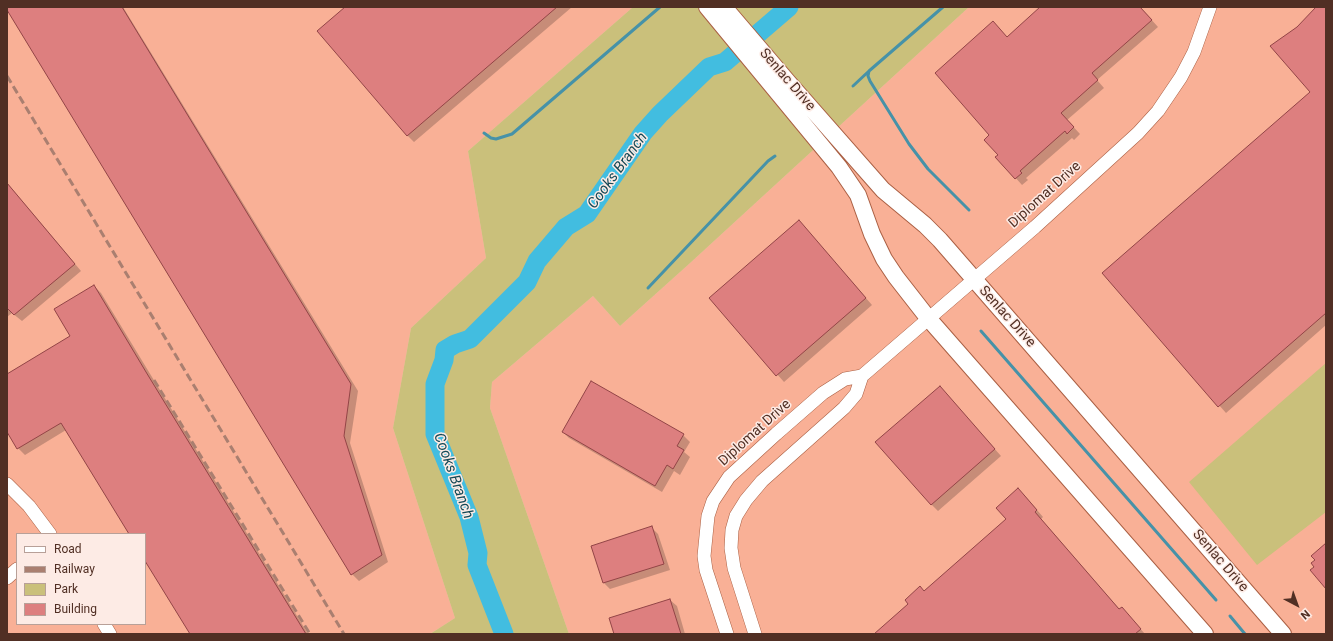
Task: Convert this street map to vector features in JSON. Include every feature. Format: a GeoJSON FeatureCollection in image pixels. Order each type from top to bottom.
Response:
{"type":"FeatureCollection","features":[{"type":"Feature","properties":{"kind":"street","name":"Senlac Drive"},"geometry":{"type":"LineString","coordinates":[[708,7],[782,87],[883,190],[940,240],[1283,634]]}},
{"type":"Feature","properties":{"kind":"street","name":"Senlac Drive"},"geometry":{"type":"LineString","coordinates":[[724,7],[858,195],[872,234],[884,259],[896,277],[928,318],[1205,634]]}},
{"type":"Feature","properties":{"kind":"street","name":"Diplomat Drive"},"geometry":{"type":"LineString","coordinates":[[755,634],[734,568],[731,548],[732,530],[736,516],[746,500],[762,481],[844,408],[856,394],[862,376],[1035,226],[1138,133],[1158,111],[1194,52],[1210,7]]}},
{"type":"Feature","properties":{"kind":"street","name":"Diplomat Drive"},"geometry":{"type":"LineString","coordinates":[[727,634],[706,570],[704,556],[705,533],[708,516],[713,501],[729,477],[744,462],[823,393],[845,379],[862,376]]}},
{"type":"Feature","properties":{"kind":"street"},"geometry":{"type":"LineString","coordinates":[[7,484],[29,506],[49,533]]}},
{"type":"Feature","properties":{"kind":"street"},"geometry":{"type":"LineString","coordinates":[[7,578],[16,571]]}},
{"type":"Feature","properties":{"kind":"street"},"geometry":{"type":"LineString","coordinates":[[105,625],[110,634]]}},
{"type":"Feature","properties":{"kind":"shaded area"},"geometry":{"type":"Polygon","coordinates":[[[7,7],[633,7],[468,151],[486,258],[411,328],[393,428],[455,618],[430,634],[7,634],[7,7]]]}},
{"type":"Feature","properties":{"kind":"shaded area"},"geometry":{"type":"Polygon","coordinates":[[[969,7],[1326,7],[1326,634],[569,634],[490,408],[492,382],[593,296],[620,326],[969,7]]]}},
{"type":"Feature","properties":{"kind":"green space"},"geometry":{"type":"Polygon","coordinates":[[[633,7],[969,7],[620,326],[593,296],[492,382],[490,408],[569,634],[430,634],[455,618],[393,428],[411,328],[486,258],[468,151],[633,7]]]}},
{"type":"Feature","properties":{"kind":"green space"},"geometry":{"type":"Polygon","coordinates":[[[1326,363],[1326,512],[1257,565],[1189,482],[1326,363]]]}},
{"type":"Feature","properties":{"kind":"building"},"geometry":{"type":"Polygon","coordinates":[[[7,7],[122,7],[351,384],[344,436],[382,555],[351,575],[7,10],[7,7]]]}},
{"type":"Feature","properties":{"kind":"building"},"geometry":{"type":"Polygon","coordinates":[[[345,7],[557,7],[407,136],[317,31],[345,7]]]}},
{"type":"Feature","properties":{"kind":"building"},"geometry":{"type":"Polygon","coordinates":[[[1040,7],[1140,7],[1152,20],[1092,73],[1098,80],[1061,113],[1074,127],[1067,134],[1065,131],[1057,138],[1020,171],[1022,173],[1015,179],[995,157],[998,155],[984,140],[989,135],[935,73],[993,21],[1007,37],[1040,7]]]}},
{"type":"Feature","properties":{"kind":"building"},"geometry":{"type":"Polygon","coordinates":[[[1316,7],[1326,7],[1326,313],[1218,407],[1102,273],[1310,92],[1270,46],[1297,27],[1316,7]]]}},
{"type":"Feature","properties":{"kind":"building"},"geometry":{"type":"Polygon","coordinates":[[[7,183],[75,264],[14,315],[7,308],[7,183]]]}},
{"type":"Feature","properties":{"kind":"building"},"geometry":{"type":"Polygon","coordinates":[[[799,220],[866,298],[776,376],[709,298],[799,220]]]}},
{"type":"Feature","properties":{"kind":"building"},"geometry":{"type":"Polygon","coordinates":[[[94,285],[306,634],[190,634],[146,563],[146,533],[128,533],[61,423],[17,449],[7,432],[7,374],[70,336],[54,309],[94,285]]]}},
{"type":"Feature","properties":{"kind":"building"},"geometry":{"type":"Polygon","coordinates":[[[591,381],[684,434],[677,446],[684,450],[673,469],[667,465],[655,486],[562,432],[591,381]]]}},
{"type":"Feature","properties":{"kind":"building"},"geometry":{"type":"Polygon","coordinates":[[[940,386],[995,449],[931,505],[875,442],[940,386]]]}},
{"type":"Feature","properties":{"kind":"building"},"geometry":{"type":"Polygon","coordinates":[[[1018,488],[1037,510],[1035,512],[1119,609],[1122,607],[1141,629],[1135,634],[874,634],[908,604],[905,600],[920,586],[924,591],[1006,519],[996,508],[1018,488]]]}},
{"type":"Feature","properties":{"kind":"building"},"geometry":{"type":"Polygon","coordinates":[[[652,526],[664,564],[603,583],[591,546],[652,526]]]}},
{"type":"Feature","properties":{"kind":"building"},"geometry":{"type":"Polygon","coordinates":[[[1326,543],[1326,589],[1310,570],[1314,567],[1311,563],[1315,560],[1311,556],[1326,543]]]}},
{"type":"Feature","properties":{"kind":"building"},"geometry":{"type":"Polygon","coordinates":[[[670,599],[681,634],[614,634],[609,618],[670,599]]]}},
{"type":"Feature","properties":{"kind":"waterway"},"geometry":{"type":"LineString","coordinates":[[484,133],[491,138],[496,139],[512,134],[660,7]]}},
{"type":"Feature","properties":{"kind":"waterway","name":"Cooks Branch"},"geometry":{"type":"LineString","coordinates":[[504,634],[477,565],[478,553],[469,517],[435,434],[435,384],[444,360],[445,350],[455,344],[470,339],[527,282],[537,261],[566,227],[587,214],[643,133],[660,114],[709,67],[725,62],[789,7]]}},
{"type":"Feature","properties":{"kind":"waterway"},"geometry":{"type":"LineString","coordinates":[[853,86],[943,7]]}},
{"type":"Feature","properties":{"kind":"waterway"},"geometry":{"type":"LineString","coordinates":[[869,71],[868,76],[870,81],[909,144],[928,169],[969,210]]}},
{"type":"Feature","properties":{"kind":"waterway"},"geometry":{"type":"LineString","coordinates":[[648,288],[768,161],[775,156]]}},
{"type":"Feature","properties":{"kind":"waterway"},"geometry":{"type":"LineString","coordinates":[[981,331],[1216,600]]}},
{"type":"Feature","properties":{"kind":"waterway"},"geometry":{"type":"LineString","coordinates":[[1230,616],[1245,634]]}},
{"type":"Feature","properties":{"kind":"railway"},"geometry":{"type":"LineString","coordinates":[[7,76],[344,634]]}},
{"type":"Feature","properties":{"kind":"railway"},"geometry":{"type":"LineString","coordinates":[[154,380],[310,634]]}}]}
